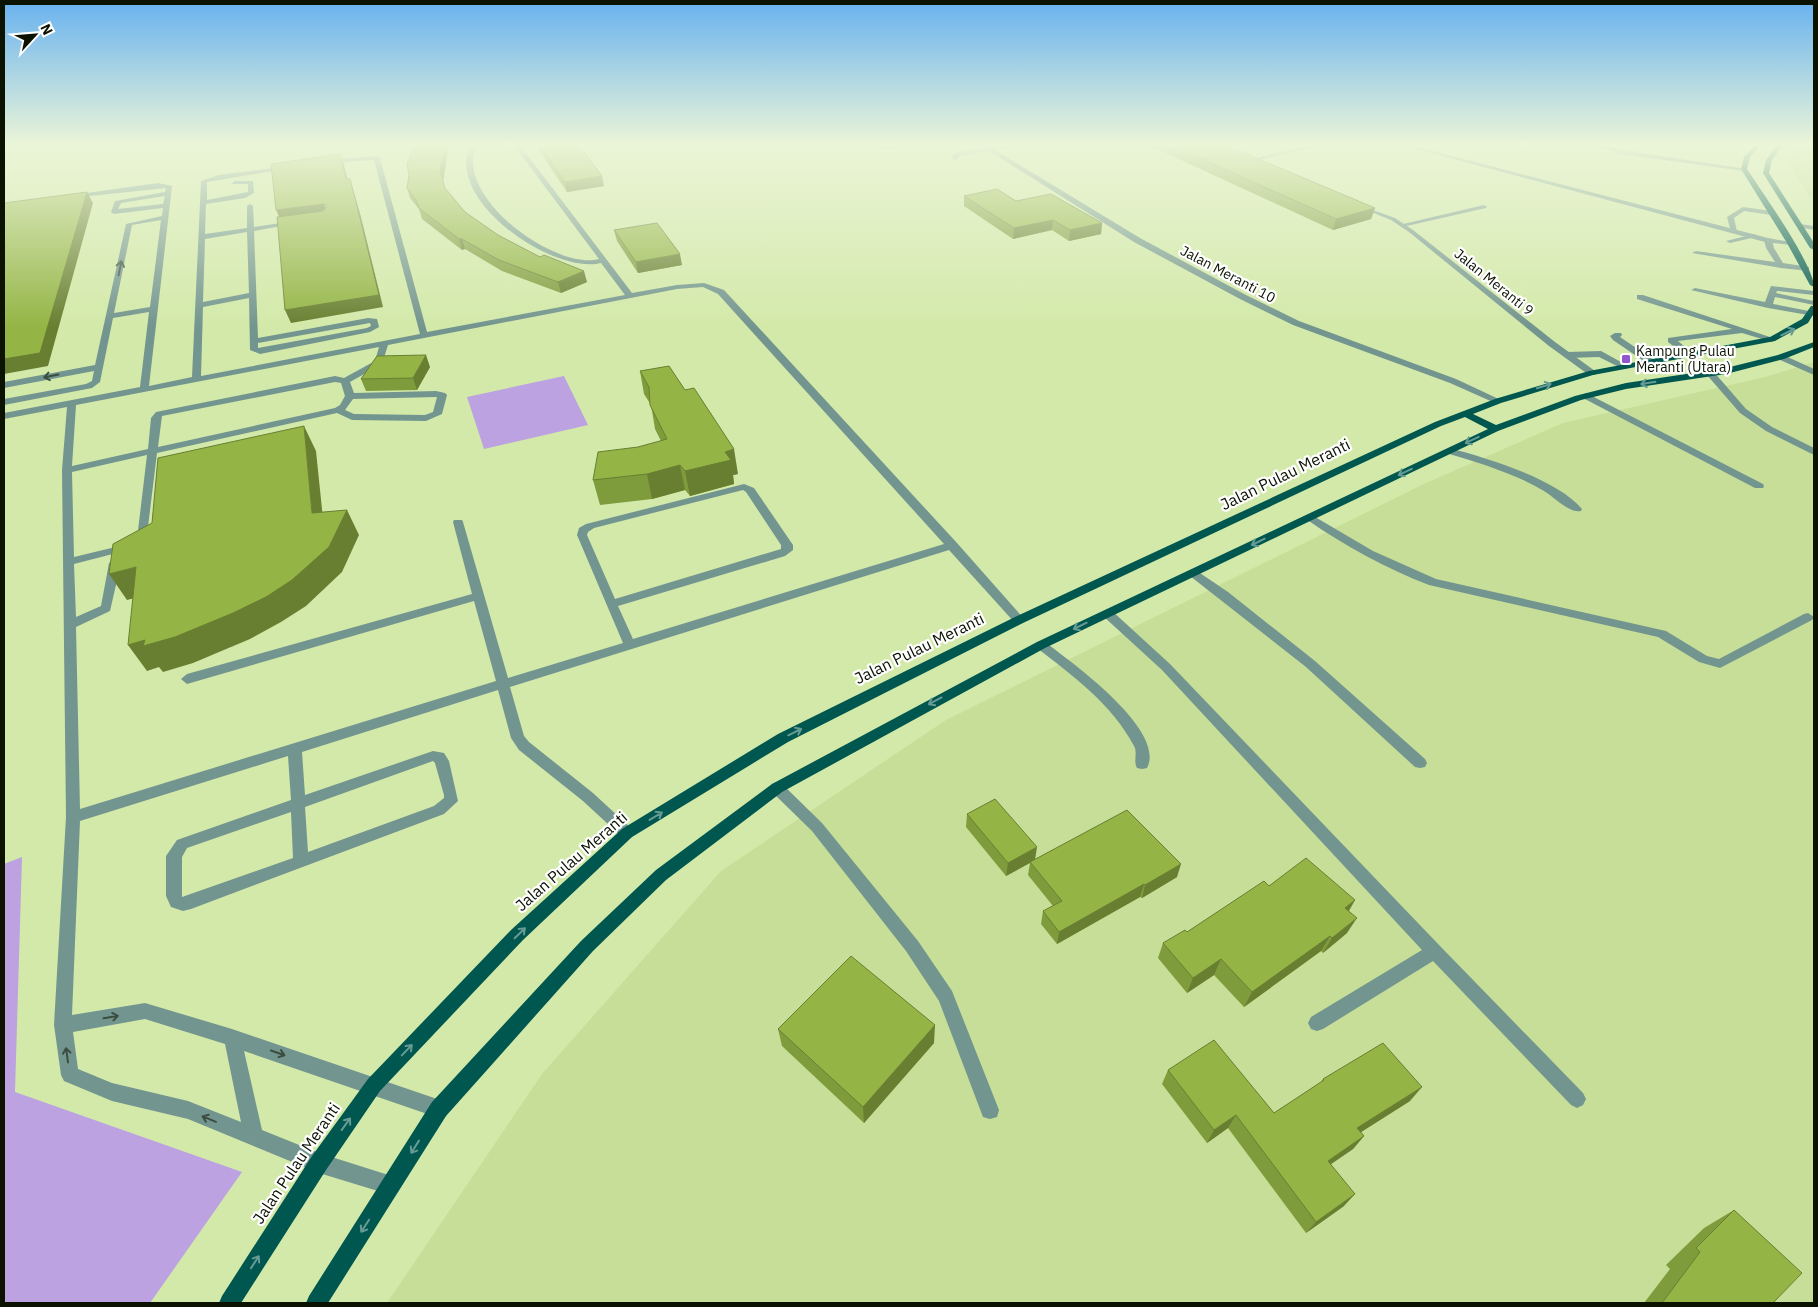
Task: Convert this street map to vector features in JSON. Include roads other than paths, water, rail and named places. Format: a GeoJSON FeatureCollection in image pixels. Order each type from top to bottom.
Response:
{"type":"FeatureCollection","features":[{"type":"Feature","properties":{"kind":"main road"},"geometry":{"type":"LineString","coordinates":[[1767,205],[1791,243],[1814,285]]}},
{"type":"Feature","properties":{"kind":"main road"},"geometry":{"type":"LineString","coordinates":[[1787,205],[1814,248]]}},
{"type":"Feature","properties":{"kind":"main road","name":"Jalan Pulau Meranti"},"geometry":{"type":"LineString","coordinates":[[229,1303],[319,1163],[374,1086],[517,934],[627,833],[783,738],[1019,620],[1465,413],[1498,401],[1592,373],[1772,340],[1795,328],[1813,311]]}},
{"type":"Feature","properties":{"kind":"main road"},"geometry":{"type":"LineString","coordinates":[[316,1303],[439,1109],[587,946],[661,875],[777,788],[1041,645],[1495,429],[1586,396],[1626,386],[1710,373],[1781,357],[1814,344]]}},
{"type":"Feature","properties":{"kind":"main road"},"geometry":{"type":"LineString","coordinates":[[1465,413],[1495,429]]}},
{"type":"Feature","properties":{"kind":"street"},"geometry":{"type":"LineString","coordinates":[[117,205],[114,212],[168,206],[144,389]]}},
{"type":"Feature","properties":{"kind":"street"},"geometry":{"type":"LineString","coordinates":[[196,379],[204,205]]}},
{"type":"Feature","properties":{"kind":"street"},"geometry":{"type":"LineString","coordinates":[[389,205],[424,336]]}},
{"type":"Feature","properties":{"kind":"street"},"geometry":{"type":"LineString","coordinates":[[487,205],[505,225],[534,243],[584,262],[603,260]]}},
{"type":"Feature","properties":{"kind":"street"},"geometry":{"type":"LineString","coordinates":[[562,205],[630,296]]}},
{"type":"Feature","properties":{"kind":"street","name":"Jalan Meranti 10"},"geometry":{"type":"LineString","coordinates":[[1081,205],[1137,240],[1235,293],[1296,323],[1396,360],[1498,401]]}},
{"type":"Feature","properties":{"kind":"street","name":"Jalan Meranti 9"},"geometry":{"type":"LineString","coordinates":[[1357,205],[1402,225],[1592,373]]}},
{"type":"Feature","properties":{"kind":"street"},"geometry":{"type":"LineString","coordinates":[[1633,205],[1768,240],[1791,243]]}},
{"type":"Feature","properties":{"kind":"street"},"geometry":{"type":"LineString","coordinates":[[250,206],[254,350],[260,351],[370,330],[375,327],[374,321],[368,320],[254,341]]}},
{"type":"Feature","properties":{"kind":"street"},"geometry":{"type":"LineString","coordinates":[[1402,225],[1484,207]]}},
{"type":"Feature","properties":{"kind":"street"},"geometry":{"type":"LineString","coordinates":[[1733,231],[1730,217],[1739,210],[1771,212]]}},
{"type":"Feature","properties":{"kind":"street"},"geometry":{"type":"LineString","coordinates":[[4,402],[94,384],[111,316],[129,224],[166,217]]}},
{"type":"Feature","properties":{"kind":"street"},"geometry":{"type":"LineString","coordinates":[[202,237],[299,222]]}},
{"type":"Feature","properties":{"kind":"street"},"geometry":{"type":"LineString","coordinates":[[1800,226],[1814,228]]}},
{"type":"Feature","properties":{"kind":"street"},"geometry":{"type":"LineString","coordinates":[[1730,241],[1754,236]]}},
{"type":"Feature","properties":{"kind":"street"},"geometry":{"type":"LineString","coordinates":[[1768,240],[1770,248],[1781,266]]}},
{"type":"Feature","properties":{"kind":"street"},"geometry":{"type":"LineString","coordinates":[[1696,253],[1806,269]]}},
{"type":"Feature","properties":{"kind":"street"},"geometry":{"type":"LineString","coordinates":[[4,416],[630,296],[704,285],[721,292],[953,545],[1019,620]]}},
{"type":"Feature","properties":{"kind":"street"},"geometry":{"type":"LineString","coordinates":[[1768,306],[1774,288],[1780,287],[1814,293]]}},
{"type":"Feature","properties":{"kind":"street"},"geometry":{"type":"LineString","coordinates":[[1695,290],[1768,306],[1813,311]]}},
{"type":"Feature","properties":{"kind":"street"},"geometry":{"type":"LineString","coordinates":[[1771,294],[1814,303]]}},
{"type":"Feature","properties":{"kind":"street"},"geometry":{"type":"LineString","coordinates":[[199,305],[252,296]]}},
{"type":"Feature","properties":{"kind":"street"},"geometry":{"type":"LineString","coordinates":[[1640,297],[1772,340]]}},
{"type":"Feature","properties":{"kind":"street"},"geometry":{"type":"LineString","coordinates":[[111,316],[154,309]]}},
{"type":"Feature","properties":{"kind":"street"},"geometry":{"type":"LineString","coordinates":[[1692,356],[1671,340],[1742,330]]}},
{"type":"Feature","properties":{"kind":"street"},"geometry":{"type":"LineString","coordinates":[[1618,335],[1614,336],[1651,362]]}},
{"type":"Feature","properties":{"kind":"street"},"geometry":{"type":"LineString","coordinates":[[69,562],[117,550],[142,541],[156,418],[167,412],[335,379],[345,381],[379,362],[384,343]]}},
{"type":"Feature","properties":{"kind":"street"},"geometry":{"type":"LineString","coordinates":[[1567,355],[1596,353],[1626,367]]}},
{"type":"Feature","properties":{"kind":"street"},"geometry":{"type":"LineString","coordinates":[[1781,357],[1814,372]]}},
{"type":"Feature","properties":{"kind":"street"},"geometry":{"type":"LineString","coordinates":[[4,385],[99,367]]}},
{"type":"Feature","properties":{"kind":"street"},"geometry":{"type":"LineString","coordinates":[[1710,373],[1743,411],[1769,429],[1814,452]]}},
{"type":"Feature","properties":{"kind":"street"},"geometry":{"type":"LineString","coordinates":[[67,470],[338,410],[344,407],[350,396],[345,381]]}},
{"type":"Feature","properties":{"kind":"street"},"geometry":{"type":"LineString","coordinates":[[338,410],[352,417],[426,418],[437,414],[442,398],[442,395],[436,394],[350,396]]}},
{"type":"Feature","properties":{"kind":"street"},"geometry":{"type":"LineString","coordinates":[[1586,396],[1759,486]]}},
{"type":"Feature","properties":{"kind":"street"},"geometry":{"type":"LineString","coordinates":[[72,403],[67,470],[73,817],[62,1025],[70,1075],[112,1092],[188,1110],[319,1163],[392,1185]]}},
{"type":"Feature","properties":{"kind":"street"},"geometry":{"type":"LineString","coordinates":[[1449,451],[1523,475],[1560,494],[1577,509]]}},
{"type":"Feature","properties":{"kind":"street"},"geometry":{"type":"LineString","coordinates":[[611,604],[781,554],[787,550],[786,545],[750,490],[744,487],[590,526],[583,530],[582,535],[611,604],[630,645]]}},
{"type":"Feature","properties":{"kind":"street"},"geometry":{"type":"LineString","coordinates":[[1310,517],[1367,554],[1425,580],[1496,598],[1589,616],[1662,634],[1703,659],[1720,664],[1808,617]]}},
{"type":"Feature","properties":{"kind":"street"},"geometry":{"type":"LineString","coordinates":[[458,522],[516,732],[524,746],[588,797],[627,833]]}},
{"type":"Feature","properties":{"kind":"street"},"geometry":{"type":"LineString","coordinates":[[73,817],[953,545]]}},
{"type":"Feature","properties":{"kind":"street"},"geometry":{"type":"LineString","coordinates":[[71,624],[106,608],[117,550]]}},
{"type":"Feature","properties":{"kind":"street"},"geometry":{"type":"LineString","coordinates":[[1194,572],[1262,623],[1344,692],[1420,763]]}},
{"type":"Feature","properties":{"kind":"street"},"geometry":{"type":"LineString","coordinates":[[187,679],[479,596]]}},
{"type":"Feature","properties":{"kind":"street"},"geometry":{"type":"LineString","coordinates":[[1107,613],[1166,667],[1434,951],[1577,1099]]}},
{"type":"Feature","properties":{"kind":"street"},"geometry":{"type":"LineString","coordinates":[[1041,645],[1096,687],[1129,725],[1143,748],[1142,764]]}},
{"type":"Feature","properties":{"kind":"street"},"geometry":{"type":"LineString","coordinates":[[295,749],[301,862]]}},
{"type":"Feature","properties":{"kind":"street"},"geometry":{"type":"LineString","coordinates":[[433,756],[439,757],[442,761],[451,795],[450,801],[439,810],[191,902],[177,902],[174,896],[174,856],[182,844],[298,802],[433,756]]}},
{"type":"Feature","properties":{"kind":"street"},"geometry":{"type":"LineString","coordinates":[[777,788],[818,827],[912,946],[946,996],[990,1110]]}},
{"type":"Feature","properties":{"kind":"street"},"geometry":{"type":"LineString","coordinates":[[1317,1023],[1434,951]]}},
{"type":"Feature","properties":{"kind":"street"},"geometry":{"type":"LineString","coordinates":[[62,1025],[145,1011],[232,1038],[439,1109]]}},
{"type":"Feature","properties":{"kind":"street"},"geometry":{"type":"LineString","coordinates":[[232,1038],[254,1137]]}},
{"type":"Feature","properties":{"kind":"place","name":"Kampung Pulau Meranti (Utara)"},"geometry":{"type":"Point","coordinates":[1626,359]}}]}
